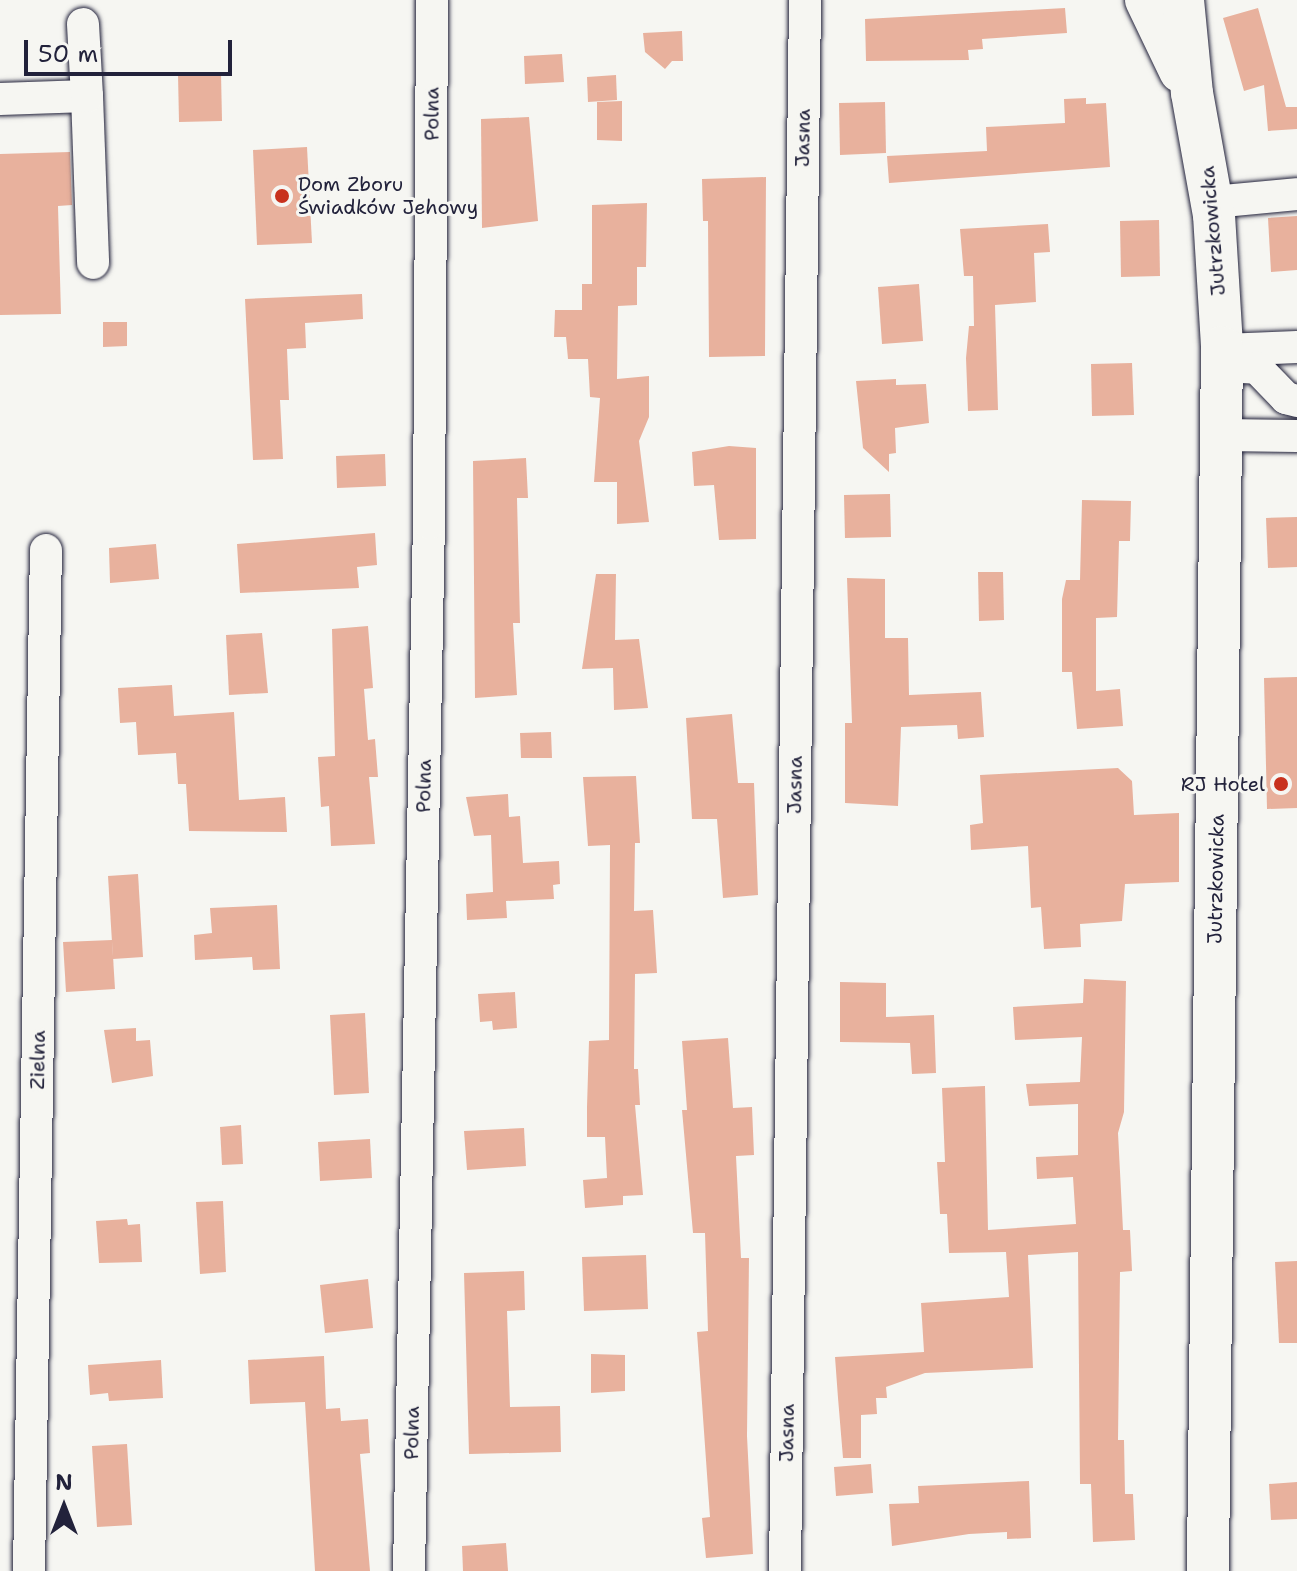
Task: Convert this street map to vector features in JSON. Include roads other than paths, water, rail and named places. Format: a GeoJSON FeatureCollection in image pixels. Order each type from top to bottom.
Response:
{"type":"FeatureCollection","features":[{"type":"Feature","properties":{"kind":"main road","name":"Jutrzkowicka"},"geometry":{"type":"LineString","coordinates":[[1146,0],[1192,93]]}},
{"type":"Feature","properties":{"kind":"main road","name":"Jutrzkowicka"},"geometry":{"type":"LineString","coordinates":[[1183,0],[1192,93],[1213,202],[1222,358],[1208,1571]]}},
{"type":"Feature","properties":{"kind":"street","name":"Polna"},"geometry":{"type":"LineString","coordinates":[[409,1571],[429,523],[432,0]]}},
{"type":"Feature","properties":{"kind":"street","name":"Jasna"},"geometry":{"type":"LineString","coordinates":[[785,1571],[805,0]]}},
{"type":"Feature","properties":{"kind":"street"},"geometry":{"type":"LineString","coordinates":[[83,24],[93,263]]}},
{"type":"Feature","properties":{"kind":"street"},"geometry":{"type":"LineString","coordinates":[[0,99],[87,96]]}},
{"type":"Feature","properties":{"kind":"street"},"geometry":{"type":"LineString","coordinates":[[1213,202],[1297,194]]}},
{"type":"Feature","properties":{"kind":"street"},"geometry":{"type":"LineString","coordinates":[[1222,358],[1297,347]]}},
{"type":"Feature","properties":{"kind":"street"},"geometry":{"type":"LineString","coordinates":[[1222,358],[1257,368],[1286,398],[1297,401]]}},
{"type":"Feature","properties":{"kind":"street"},"geometry":{"type":"LineString","coordinates":[[1222,435],[1297,436]]}},
{"type":"Feature","properties":{"kind":"street","name":"Zielna"},"geometry":{"type":"LineString","coordinates":[[29,1571],[46,550]]}},
{"type":"Feature","properties":{"kind":"place","name":"Dom Zboru Świadków Jehowy"},"geometry":{"type":"Point","coordinates":[282,196]}},
{"type":"Feature","properties":{"kind":"place","name":"RJ Hotel"},"geometry":{"type":"Point","coordinates":[1281,784]}}]}
